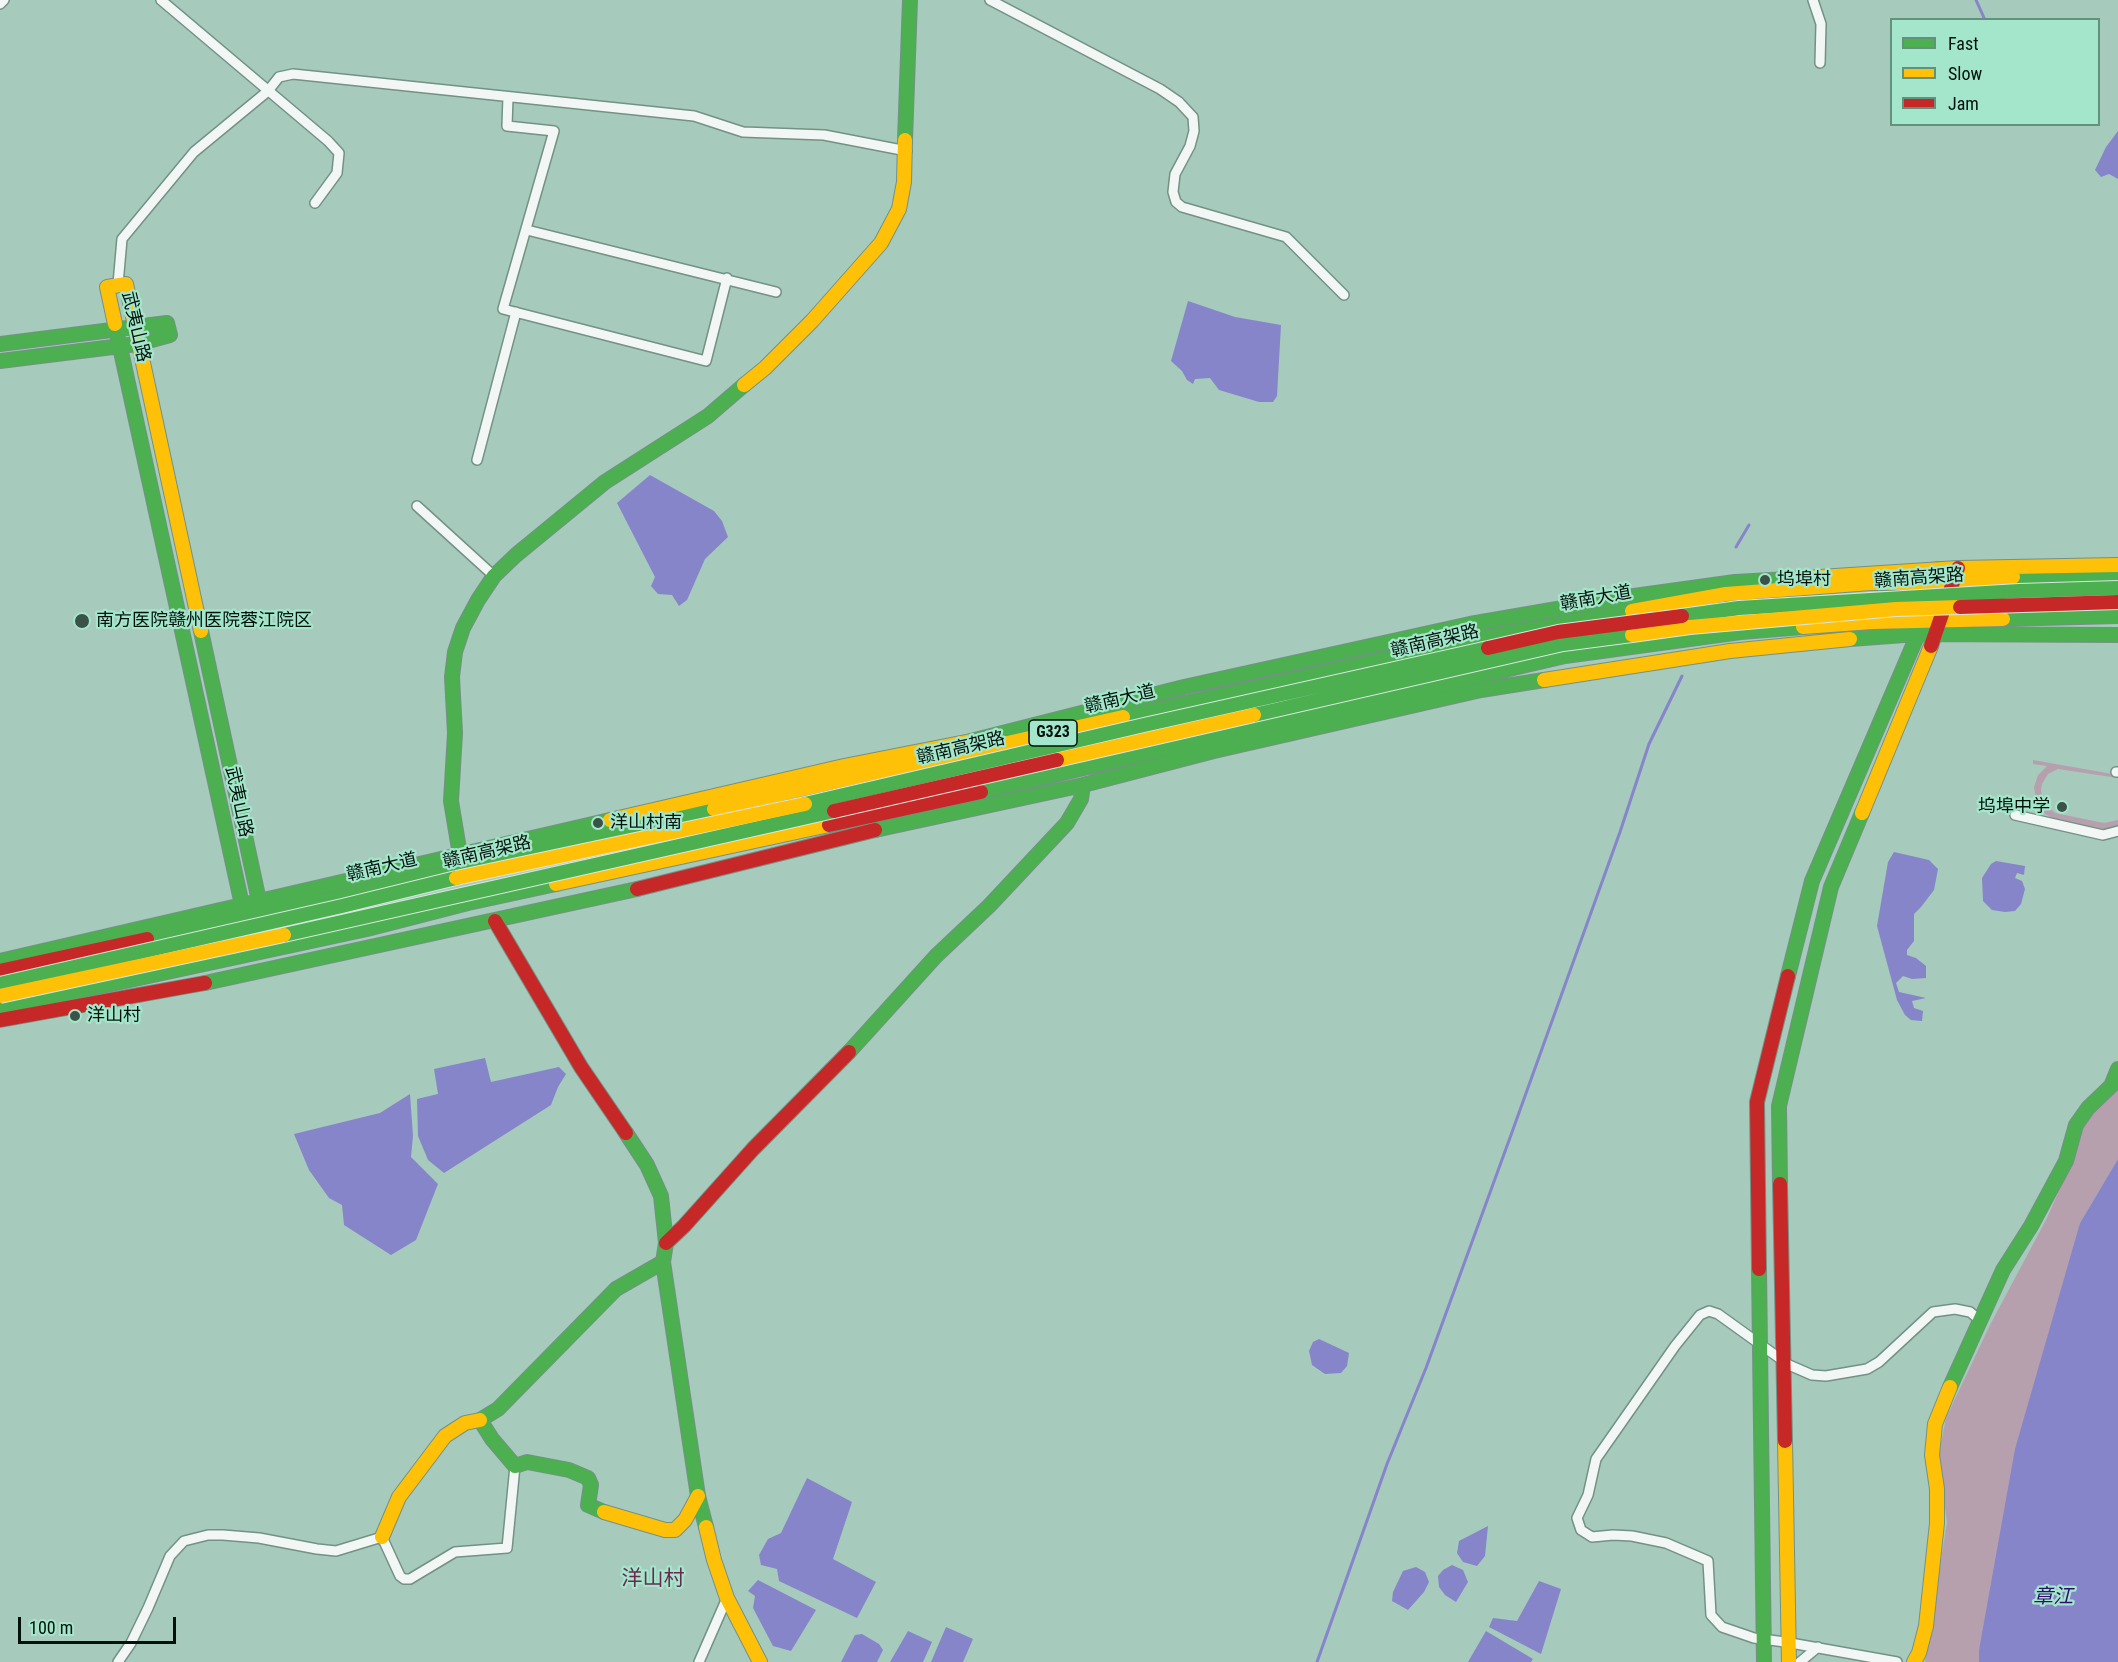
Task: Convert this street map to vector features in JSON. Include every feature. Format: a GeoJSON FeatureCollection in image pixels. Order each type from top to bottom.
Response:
{"type":"FeatureCollection","features":[{"type":"Feature","properties":{"kind":"main road"},"geometry":{"type":"LineString","coordinates":[[468,903],[451,801],[455,733],[452,677],[455,652],[473,609],[494,576],[516,555],[605,482],[708,416],[765,368],[812,321],[881,243],[899,209],[904,182],[907,152],[910,0]]}},
{"type":"Feature","properties":{"kind":"main road","name":"武夷山路"},"geometry":{"type":"LineString","coordinates":[[252,954],[107,287],[118,284],[126,284],[137,344],[270,951]]}},
{"type":"Feature","properties":{"kind":"main road"},"geometry":{"type":"LineString","coordinates":[[0,344],[167,323],[170,335],[137,344],[0,361]]}},
{"type":"Feature","properties":{"kind":"main road"},"geometry":{"type":"LineString","coordinates":[[261,908],[460,862],[844,766],[967,742],[1184,687],[1470,624],[1627,597],[1735,582],[1958,567],[2118,565]]}},
{"type":"Feature","properties":{"kind":"main road"},"geometry":{"type":"LineString","coordinates":[[1788,1662],[1779,1106],[1831,887],[1935,634],[1958,567]]}},
{"type":"Feature","properties":{"kind":"main road"},"geometry":{"type":"LineString","coordinates":[[1764,1662],[1757,1102],[1812,881],[1918,634],[1938,569]]}},
{"type":"Feature","properties":{"kind":"main road","name":"赣南大道"},"geometry":{"type":"LineString","coordinates":[[0,971],[243,911],[358,893],[460,862],[634,827],[1468,640],[1726,594],[1871,583],[1933,583],[2005,577],[2118,576]]}},
{"type":"Feature","properties":{"kind":"main road"},"geometry":{"type":"LineString","coordinates":[[2005,577],[2005,620]]}},
{"type":"Feature","properties":{"kind":"main road"},"geometry":{"type":"LineString","coordinates":[[1871,583],[1872,622]]}},
{"type":"Feature","properties":{"kind":"main road","name":"赣南高架路"},"geometry":{"type":"LineString","coordinates":[[0,984],[330,909],[487,870],[802,805],[1558,632],[1738,608],[2007,591],[2118,588]]}},
{"type":"Feature","properties":{"kind":"main road","name":"赣南高架路"},"geometry":{"type":"LineString","coordinates":[[0,996],[223,946],[362,918],[1563,644],[1690,627],[1896,609],[2118,602]]}},
{"type":"Feature","properties":{"kind":"main road","name":"G323"},"geometry":{"type":"LineString","coordinates":[[0,1008],[270,951],[468,903],[1005,787],[1565,656],[1741,632],[1872,622],[2118,616]]}},
{"type":"Feature","properties":{"kind":"main road"},"geometry":{"type":"LineString","coordinates":[[0,1020],[214,981],[648,887],[853,835],[1083,785],[1214,751],[1481,690],[1730,651],[1866,637],[1918,634],[2118,635]]}},
{"type":"Feature","properties":{"kind":"main road"},"geometry":{"type":"LineString","coordinates":[[993,747],[1005,787]]}},
{"type":"Feature","properties":{"kind":"main road"},"geometry":{"type":"LineString","coordinates":[[882,772],[892,810]]}},
{"type":"Feature","properties":{"kind":"main road"},"geometry":{"type":"LineString","coordinates":[[666,1243],[753,1149],[872,1028],[936,956],[989,906],[1040,852],[1066,823],[1081,799],[1083,785]]}},
{"type":"Feature","properties":{"kind":"main road"},"geometry":{"type":"LineString","coordinates":[[358,893],[367,929]]}},
{"type":"Feature","properties":{"kind":"main road"},"geometry":{"type":"LineString","coordinates":[[0,961],[243,911]]}},
{"type":"Feature","properties":{"kind":"main road"},"geometry":{"type":"LineString","coordinates":[[495,921],[581,1067],[647,1165],[661,1196],[666,1243],[663,1262],[698,1496],[714,1560],[728,1598],[760,1662]]}},
{"type":"Feature","properties":{"kind":"main road"},"geometry":{"type":"LineString","coordinates":[[1914,1662],[1919,1653],[1926,1626],[1937,1523],[1937,1489],[1932,1455],[1935,1424],[2003,1270],[2031,1226],[2066,1161],[2076,1125],[2088,1108],[2111,1086],[2118,1069]]}},
{"type":"Feature","properties":{"kind":"main road"},"geometry":{"type":"LineString","coordinates":[[382,1537],[399,1497],[445,1436],[465,1423],[480,1420],[498,1409],[616,1289],[663,1262]]}},
{"type":"Feature","properties":{"kind":"main road"},"geometry":{"type":"LineString","coordinates":[[480,1420],[514,1466],[527,1462],[568,1470],[588,1478],[591,1485],[588,1505],[612,1515],[664,1530],[675,1530],[681,1526],[698,1496]]}},
{"type":"Feature","properties":{"kind":"street"},"geometry":{"type":"LineString","coordinates":[[0,4],[4,0]]}},
{"type":"Feature","properties":{"kind":"street"},"geometry":{"type":"LineString","coordinates":[[161,0],[328,141],[339,153],[336,174],[315,203]]}},
{"type":"Feature","properties":{"kind":"street"},"geometry":{"type":"LineString","coordinates":[[990,0],[1160,89],[1179,102],[1193,117],[1194,131],[1190,146],[1175,174],[1173,192],[1176,202],[1182,207],[1286,237],[1344,295]]}},
{"type":"Feature","properties":{"kind":"street"},"geometry":{"type":"LineString","coordinates":[[1813,0],[1821,24],[1820,63]]}},
{"type":"Feature","properties":{"kind":"street"},"geometry":{"type":"LineString","coordinates":[[118,284],[122,239],[194,152],[268,91],[279,77],[293,74],[694,116],[743,132],[825,135],[907,152]]}},
{"type":"Feature","properties":{"kind":"street"},"geometry":{"type":"LineString","coordinates":[[508,97],[507,126],[554,130],[503,309],[706,361],[727,278]]}},
{"type":"Feature","properties":{"kind":"street"},"geometry":{"type":"LineString","coordinates":[[526,230],[776,292]]}},
{"type":"Feature","properties":{"kind":"street"},"geometry":{"type":"LineString","coordinates":[[477,460],[516,312]]}},
{"type":"Feature","properties":{"kind":"street"},"geometry":{"type":"LineString","coordinates":[[417,506],[494,576]]}},
{"type":"Feature","properties":{"kind":"street"},"geometry":{"type":"LineString","coordinates":[[2015,815],[2103,835],[2118,831]]}},
{"type":"Feature","properties":{"kind":"street"},"geometry":{"type":"LineString","coordinates":[[1897,1662],[1764,1639],[1736,1633],[1722,1627],[1711,1615],[1708,1561],[1666,1543],[1632,1536],[1592,1537],[1581,1530],[1577,1518],[1588,1495],[1596,1459],[1675,1346],[1700,1315],[1709,1311],[1718,1314],[1783,1361],[1812,1375],[1826,1376],[1867,1369],[1879,1362],[1933,1312],[1954,1309],[1970,1312],[1980,1320]]}},
{"type":"Feature","properties":{"kind":"street"},"geometry":{"type":"LineString","coordinates":[[118,1662],[131,1643],[170,1556],[184,1541],[208,1535],[223,1535],[259,1538],[336,1551],[382,1537],[400,1576],[410,1579],[455,1552],[507,1548],[514,1466]]}},
{"type":"Feature","properties":{"kind":"street"},"geometry":{"type":"LineString","coordinates":[[699,1662],[728,1598]]}},
{"type":"Feature","properties":{"kind":"street"},"geometry":{"type":"LineString","coordinates":[[1800,1662],[1818,1647]]}},
{"type":"Feature","properties":{"kind":"shaded area"},"geometry":{"type":"Polygon","coordinates":[[[2033,760],[2118,775],[2118,778],[2058,769],[2048,774],[2041,790],[2043,801],[2055,813],[2104,823],[2118,820],[2118,829],[2102,831],[2056,820],[2045,814],[2037,805],[2034,787],[2038,775],[2047,766],[2033,764],[2033,760]]]}},
{"type":"Feature","properties":{"kind":"shaded area"},"geometry":{"type":"Polygon","coordinates":[[[2118,1089],[2118,1159],[2080,1223],[1979,1650],[1979,1662],[1925,1662],[1947,1522],[1938,1459],[1946,1418],[1990,1325],[2047,1218],[2075,1155],[2080,1131],[2095,1111],[2118,1089]]]}},
{"type":"Feature","properties":{"kind":"water"},"geometry":{"type":"Polygon","coordinates":[[[2118,131],[2118,179],[2109,174],[2101,177],[2095,170],[2106,147],[2118,131]]]}},
{"type":"Feature","properties":{"kind":"water"},"geometry":{"type":"Polygon","coordinates":[[[1188,301],[1235,317],[1281,325],[1277,396],[1273,402],[1259,402],[1219,390],[1210,378],[1195,379],[1193,384],[1171,361],[1188,301]]]}},
{"type":"Feature","properties":{"kind":"water"},"geometry":{"type":"Polygon","coordinates":[[[650,475],[714,511],[722,521],[728,537],[705,559],[687,600],[679,606],[672,595],[658,594],[651,586],[655,577],[617,503],[650,475]]]}},
{"type":"Feature","properties":{"kind":"water"},"geometry":{"type":"Polygon","coordinates":[[[1894,852],[1929,860],[1938,869],[1934,890],[1914,914],[1914,941],[1907,950],[1907,955],[1916,958],[1926,966],[1926,978],[1912,979],[1903,976],[1896,983],[1899,992],[1926,998],[1912,1001],[1914,1008],[1923,1011],[1922,1021],[1911,1020],[1905,1015],[1897,1000],[1877,926],[1888,862],[1894,852]]]}},
{"type":"Feature","properties":{"kind":"water"},"geometry":{"type":"Polygon","coordinates":[[[1996,861],[2025,866],[2024,875],[2017,873],[2015,878],[2022,881],[2025,889],[2021,904],[2015,911],[1992,910],[1983,901],[1982,878],[1991,864],[1996,861]]]}},
{"type":"Feature","properties":{"kind":"water"},"geometry":{"type":"Polygon","coordinates":[[[485,1058],[491,1082],[559,1067],[566,1074],[551,1105],[444,1173],[428,1160],[418,1136],[417,1099],[438,1094],[434,1069],[485,1058]]]}},
{"type":"Feature","properties":{"kind":"water"},"geometry":{"type":"Polygon","coordinates":[[[410,1094],[413,1136],[411,1157],[438,1184],[416,1240],[391,1255],[344,1225],[342,1205],[329,1198],[309,1170],[294,1134],[380,1113],[410,1094]]]}},
{"type":"Feature","properties":{"kind":"water","name":"章江"},"geometry":{"type":"Polygon","coordinates":[[[2118,1159],[2118,1662],[1979,1662],[1979,1650],[2015,1449],[2080,1223],[2118,1159]]]}},
{"type":"Feature","properties":{"kind":"water"},"geometry":{"type":"Polygon","coordinates":[[[1319,1339],[1349,1353],[1347,1366],[1341,1373],[1325,1374],[1312,1365],[1309,1351],[1313,1342],[1319,1339]]]}},
{"type":"Feature","properties":{"kind":"water"},"geometry":{"type":"Polygon","coordinates":[[[807,1478],[852,1502],[833,1559],[876,1582],[857,1618],[779,1581],[777,1569],[761,1565],[759,1555],[768,1539],[781,1533],[807,1478]]]}},
{"type":"Feature","properties":{"kind":"water"},"geometry":{"type":"Polygon","coordinates":[[[1488,1526],[1485,1556],[1477,1566],[1463,1562],[1457,1553],[1459,1541],[1488,1526]]]}},
{"type":"Feature","properties":{"kind":"water"},"geometry":{"type":"Polygon","coordinates":[[[1452,1565],[1463,1570],[1468,1582],[1456,1602],[1445,1595],[1439,1587],[1438,1576],[1452,1565]]]}},
{"type":"Feature","properties":{"kind":"water"},"geometry":{"type":"Polygon","coordinates":[[[1416,1567],[1425,1572],[1429,1582],[1424,1592],[1408,1610],[1392,1601],[1393,1592],[1403,1571],[1416,1567]]]}},
{"type":"Feature","properties":{"kind":"water"},"geometry":{"type":"Polygon","coordinates":[[[758,1580],[816,1610],[791,1651],[773,1646],[753,1608],[755,1596],[748,1591],[758,1580]]]}},
{"type":"Feature","properties":{"kind":"water"},"geometry":{"type":"Polygon","coordinates":[[[1539,1581],[1561,1589],[1541,1654],[1489,1627],[1493,1618],[1517,1621],[1539,1581]]]}},
{"type":"Feature","properties":{"kind":"water"},"geometry":{"type":"Polygon","coordinates":[[[946,1627],[973,1639],[963,1662],[931,1662],[946,1627]]]}},
{"type":"Feature","properties":{"kind":"water"},"geometry":{"type":"Polygon","coordinates":[[[908,1631],[932,1642],[923,1662],[890,1662],[908,1631]]]}},
{"type":"Feature","properties":{"kind":"water"},"geometry":{"type":"Polygon","coordinates":[[[1486,1631],[1533,1659],[1531,1662],[1468,1662],[1486,1631]]]}},
{"type":"Feature","properties":{"kind":"water"},"geometry":{"type":"Polygon","coordinates":[[[862,1634],[879,1644],[883,1650],[877,1662],[841,1662],[855,1635],[862,1634]]]}},
{"type":"Feature","properties":{"kind":"waterway"},"geometry":{"type":"LineString","coordinates":[[1976,0],[1984,18]]}},
{"type":"Feature","properties":{"kind":"waterway"},"geometry":{"type":"LineString","coordinates":[[1736,547],[1749,525]]}},
{"type":"Feature","properties":{"kind":"waterway"},"geometry":{"type":"LineString","coordinates":[[1317,1662],[1387,1464],[1426,1368],[1511,1135],[1620,832],[1649,744],[1682,676]]}},
{"type":"Feature","properties":{"kind":"traffic: fast"},"geometry":{"type":"LineString","coordinates":[[905,140],[910,0]]}},
{"type":"Feature","properties":{"kind":"traffic: fast"},"geometry":{"type":"LineString","coordinates":[[0,344],[167,323],[170,335],[137,344],[0,361]]}},
{"type":"Feature","properties":{"kind":"traffic: fast"},"geometry":{"type":"LineString","coordinates":[[115,324],[244,914]]}},
{"type":"Feature","properties":{"kind":"traffic: fast"},"geometry":{"type":"LineString","coordinates":[[460,855],[451,801],[455,733],[452,677],[455,652],[463,628],[478,600],[494,576],[516,555],[605,482],[708,416],[744,385]]}},
{"type":"Feature","properties":{"kind":"traffic: fast"},"geometry":{"type":"LineString","coordinates":[[1788,976],[1812,881],[1918,634],[1938,569]]}},
{"type":"Feature","properties":{"kind":"traffic: fast"},"geometry":{"type":"LineString","coordinates":[[2013,577],[2118,575]]}},
{"type":"Feature","properties":{"kind":"traffic: fast"},"geometry":{"type":"LineString","coordinates":[[971,741],[1184,687],[1470,624],[1627,597],[1735,582],[1789,579]]}},
{"type":"Feature","properties":{"kind":"traffic: fast"},"geometry":{"type":"LineString","coordinates":[[1682,616],[1739,608],[2019,591],[2118,588]]}},
{"type":"Feature","properties":{"kind":"traffic: fast"},"geometry":{"type":"LineString","coordinates":[[1123,717],[1468,640],[1632,611]]}},
{"type":"Feature","properties":{"kind":"traffic: fast"},"geometry":{"type":"LineString","coordinates":[[2003,619],[2118,616]]}},
{"type":"Feature","properties":{"kind":"traffic: fast"},"geometry":{"type":"LineString","coordinates":[[981,792],[1565,656],[1741,632],[1803,627]]}},
{"type":"Feature","properties":{"kind":"traffic: fast"},"geometry":{"type":"LineString","coordinates":[[201,631],[261,910]]}},
{"type":"Feature","properties":{"kind":"traffic: fast"},"geometry":{"type":"LineString","coordinates":[[1850,639],[1918,634],[2118,635]]}},
{"type":"Feature","properties":{"kind":"traffic: fast"},"geometry":{"type":"LineString","coordinates":[[1254,715],[1563,644],[1632,635]]}},
{"type":"Feature","properties":{"kind":"traffic: fast"},"geometry":{"type":"LineString","coordinates":[[805,804],[1488,648]]}},
{"type":"Feature","properties":{"kind":"traffic: fast"},"geometry":{"type":"LineString","coordinates":[[875,830],[1083,785],[1214,751],[1481,690],[1544,680]]}},
{"type":"Feature","properties":{"kind":"traffic: fast"},"geometry":{"type":"LineString","coordinates":[[849,1052],[936,956],[989,906],[1067,823],[1081,799],[1083,785]]}},
{"type":"Feature","properties":{"kind":"traffic: fast"},"geometry":{"type":"LineString","coordinates":[[147,939],[358,893],[714,809]]}},
{"type":"Feature","properties":{"kind":"traffic: fast"},"geometry":{"type":"LineString","coordinates":[[284,935],[834,811]]}},
{"type":"Feature","properties":{"kind":"traffic: fast"},"geometry":{"type":"LineString","coordinates":[[1780,1184],[1779,1106],[1831,887],[1862,813]]}},
{"type":"Feature","properties":{"kind":"traffic: fast"},"geometry":{"type":"LineString","coordinates":[[0,961],[610,820]]}},
{"type":"Feature","properties":{"kind":"traffic: fast"},"geometry":{"type":"LineString","coordinates":[[0,984],[456,878]]}},
{"type":"Feature","properties":{"kind":"traffic: fast"},"geometry":{"type":"LineString","coordinates":[[0,1008],[367,929],[468,903],[556,884]]}},
{"type":"Feature","properties":{"kind":"traffic: fast"},"geometry":{"type":"LineString","coordinates":[[205,983],[637,889]]}},
{"type":"Feature","properties":{"kind":"traffic: fast"},"geometry":{"type":"LineString","coordinates":[[1950,1387],[2003,1270],[2031,1226],[2066,1161],[2076,1125],[2088,1108],[2111,1086],[2118,1069]]}},
{"type":"Feature","properties":{"kind":"traffic: fast"},"geometry":{"type":"LineString","coordinates":[[626,1133],[647,1165],[661,1196],[666,1243],[663,1262],[698,1496],[706,1527]]}},
{"type":"Feature","properties":{"kind":"traffic: fast"},"geometry":{"type":"LineString","coordinates":[[604,1512],[588,1505],[591,1485],[588,1478],[569,1470],[527,1462],[515,1466],[492,1439],[480,1420],[498,1409],[616,1289],[663,1262]]}},
{"type":"Feature","properties":{"kind":"traffic: fast"},"geometry":{"type":"LineString","coordinates":[[1759,1269],[1764,1662]]}},
{"type":"Feature","properties":{"kind":"traffic: slow"},"geometry":{"type":"LineString","coordinates":[[744,385],[765,368],[812,321],[881,243],[899,209],[904,182],[905,140]]}},
{"type":"Feature","properties":{"kind":"traffic: slow"},"geometry":{"type":"LineString","coordinates":[[115,324],[107,287],[126,284],[201,631]]}},
{"type":"Feature","properties":{"kind":"traffic: slow"},"geometry":{"type":"LineString","coordinates":[[1789,579],[1958,568],[2118,565]]}},
{"type":"Feature","properties":{"kind":"traffic: slow"},"geometry":{"type":"LineString","coordinates":[[1632,611],[1726,594],[1871,583],[1933,583],[2013,577]]}},
{"type":"Feature","properties":{"kind":"traffic: slow"},"geometry":{"type":"LineString","coordinates":[[1632,635],[1690,627],[1896,609],[1960,607]]}},
{"type":"Feature","properties":{"kind":"traffic: slow"},"geometry":{"type":"LineString","coordinates":[[1803,627],[1872,622],[2003,619]]}},
{"type":"Feature","properties":{"kind":"traffic: slow"},"geometry":{"type":"LineString","coordinates":[[1544,680],[1730,651],[1850,639]]}},
{"type":"Feature","properties":{"kind":"traffic: slow"},"geometry":{"type":"LineString","coordinates":[[1862,813],[1931,646]]}},
{"type":"Feature","properties":{"kind":"traffic: slow"},"geometry":{"type":"LineString","coordinates":[[1057,760],[1254,715]]}},
{"type":"Feature","properties":{"kind":"traffic: slow"},"geometry":{"type":"LineString","coordinates":[[714,809],[1123,717]]}},
{"type":"Feature","properties":{"kind":"traffic: slow"},"geometry":{"type":"LineString","coordinates":[[610,820],[844,766],[971,741]]}},
{"type":"Feature","properties":{"kind":"traffic: slow"},"geometry":{"type":"LineString","coordinates":[[456,878],[805,804]]}},
{"type":"Feature","properties":{"kind":"traffic: slow"},"geometry":{"type":"LineString","coordinates":[[556,884],[829,825]]}},
{"type":"Feature","properties":{"kind":"traffic: slow"},"geometry":{"type":"LineString","coordinates":[[0,996],[284,935]]}},
{"type":"Feature","properties":{"kind":"traffic: slow"},"geometry":{"type":"LineString","coordinates":[[1914,1662],[1919,1653],[1926,1626],[1937,1523],[1937,1489],[1932,1455],[1935,1424],[1950,1387]]}},
{"type":"Feature","properties":{"kind":"traffic: slow"},"geometry":{"type":"LineString","coordinates":[[382,1537],[399,1497],[445,1436],[465,1423],[480,1420]]}},
{"type":"Feature","properties":{"kind":"traffic: slow"},"geometry":{"type":"LineString","coordinates":[[1785,1441],[1789,1662]]}},
{"type":"Feature","properties":{"kind":"traffic: slow"},"geometry":{"type":"LineString","coordinates":[[604,1512],[665,1530],[675,1530],[685,1520],[698,1496]]}},
{"type":"Feature","properties":{"kind":"traffic: slow"},"geometry":{"type":"LineString","coordinates":[[706,1527],[727,1598],[760,1662]]}},
{"type":"Feature","properties":{"kind":"traffic: jam"},"geometry":{"type":"LineString","coordinates":[[1931,646],[1958,568]]}},
{"type":"Feature","properties":{"kind":"traffic: jam"},"geometry":{"type":"LineString","coordinates":[[1960,607],[2118,602]]}},
{"type":"Feature","properties":{"kind":"traffic: jam"},"geometry":{"type":"LineString","coordinates":[[1488,648],[1558,632],[1682,616]]}},
{"type":"Feature","properties":{"kind":"traffic: jam"},"geometry":{"type":"LineString","coordinates":[[834,811],[1057,760]]}},
{"type":"Feature","properties":{"kind":"traffic: jam"},"geometry":{"type":"LineString","coordinates":[[829,825],[981,792]]}},
{"type":"Feature","properties":{"kind":"traffic: jam"},"geometry":{"type":"LineString","coordinates":[[637,889],[875,830]]}},
{"type":"Feature","properties":{"kind":"traffic: jam"},"geometry":{"type":"LineString","coordinates":[[495,921],[581,1067],[626,1133]]}},
{"type":"Feature","properties":{"kind":"traffic: jam"},"geometry":{"type":"LineString","coordinates":[[0,971],[147,939]]}},
{"type":"Feature","properties":{"kind":"traffic: jam"},"geometry":{"type":"LineString","coordinates":[[1759,1269],[1757,1102],[1788,976]]}},
{"type":"Feature","properties":{"kind":"traffic: jam"},"geometry":{"type":"LineString","coordinates":[[0,1020],[205,983]]}},
{"type":"Feature","properties":{"kind":"traffic: jam"},"geometry":{"type":"LineString","coordinates":[[666,1243],[753,1149],[849,1052]]}},
{"type":"Feature","properties":{"kind":"traffic: jam"},"geometry":{"type":"LineString","coordinates":[[1780,1184],[1785,1441]]}},
{"type":"Feature","properties":{"kind":"place","name":"坞埠村"},"geometry":{"type":"Point","coordinates":[1765,580]}},
{"type":"Feature","properties":{"kind":"place","name":"南方医院赣州医院蓉江院区"},"geometry":{"type":"Point","coordinates":[82,621]}},
{"type":"Feature","properties":{"kind":"place","name":"坞埠中学"},"geometry":{"type":"Point","coordinates":[2062,807]}},
{"type":"Feature","properties":{"kind":"place","name":"洋山村南"},"geometry":{"type":"Point","coordinates":[598,823]}},
{"type":"Feature","properties":{"kind":"place","name":"洋山村"},"geometry":{"type":"Point","coordinates":[75,1016]}},
{"type":"Feature","properties":{"kind":"district","name":"洋山村"},"geometry":{"type":"Point","coordinates":[653,1580]}}]}
